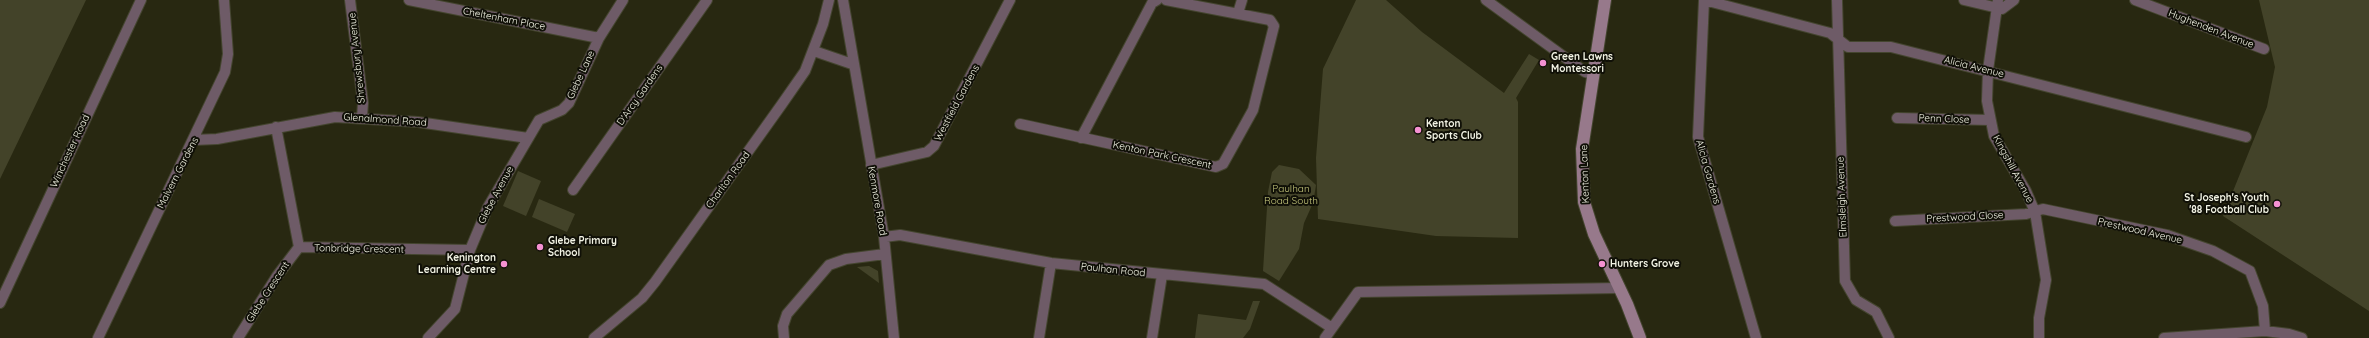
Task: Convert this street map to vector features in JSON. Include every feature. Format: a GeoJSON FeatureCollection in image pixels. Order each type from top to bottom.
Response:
{"type":"FeatureCollection","features":[{"type":"Feature","properties":{"kind":"street","name":"Winchester Road"},"geometry":{"type":"LineString","coordinates":[[0,303],[141,0]]}},
{"type":"Feature","properties":{"kind":"street","name":"Malvern Gardens"},"geometry":{"type":"LineString","coordinates":[[98,338],[194,140],[225,72],[228,54],[224,0]]}},
{"type":"Feature","properties":{"kind":"street","name":"Shrewsbury Avenue"},"geometry":{"type":"LineString","coordinates":[[350,0],[362,103],[362,117]]}},
{"type":"Feature","properties":{"kind":"street","name":"Cheltenham Place"},"geometry":{"type":"LineString","coordinates":[[409,0],[599,38]]}},
{"type":"Feature","properties":{"kind":"street","name":"Glebe Lane"},"geometry":{"type":"LineString","coordinates":[[528,138],[538,120],[562,110],[569,103],[599,38],[623,0]]}},
{"type":"Feature","properties":{"kind":"street","name":"D'Arcy Gardens"},"geometry":{"type":"LineString","coordinates":[[573,190],[707,0]]}},
{"type":"Feature","properties":{"kind":"street","name":"Charlton Road"},"geometry":{"type":"LineString","coordinates":[[599,336],[642,298],[655,282],[801,77],[814,51],[829,0]]}},
{"type":"Feature","properties":{"kind":"street","name":"Kenmore Road"},"geometry":{"type":"LineString","coordinates":[[843,0],[852,64],[884,238],[894,338]]}},
{"type":"Feature","properties":{"kind":"street","name":"Westfield Gardens"},"geometry":{"type":"LineString","coordinates":[[871,165],[927,152],[934,146],[1010,0]]}},
{"type":"Feature","properties":{"kind":"street"},"geometry":{"type":"LineString","coordinates":[[1081,138],[1152,3],[1157,0]]}},
{"type":"Feature","properties":{"kind":"street","name":"Kenton Park Crescent"},"geometry":{"type":"LineString","coordinates":[[1020,124],[1216,167],[1223,164],[1253,110],[1274,26],[1270,20],[1166,0]]}},
{"type":"Feature","properties":{"kind":"street"},"geometry":{"type":"LineString","coordinates":[[1238,13],[1242,0]]}},
{"type":"Feature","properties":{"kind":"street"},"geometry":{"type":"LineString","coordinates":[[1486,0],[1585,72],[1594,74]]}},
{"type":"Feature","properties":{"kind":"street","name":"Kenton Lane"},"geometry":{"type":"LineString","coordinates":[[1605,0],[1582,149],[1584,202],[1594,234],[1620,288],[1640,338]]}},
{"type":"Feature","properties":{"kind":"street","name":"Alicia Avenue"},"geometry":{"type":"LineString","coordinates":[[1704,0],[1830,33],[1848,47],[1891,47],[1988,70],[2246,137]]}},
{"type":"Feature","properties":{"kind":"street","name":"Alicia Gardens"},"geometry":{"type":"LineString","coordinates":[[1704,0],[1698,137],[1756,338]]}},
{"type":"Feature","properties":{"kind":"street","name":"Elmsleigh Avenue"},"geometry":{"type":"LineString","coordinates":[[1837,0],[1845,281],[1856,300],[1876,312],[1889,338]]}},
{"type":"Feature","properties":{"kind":"street"},"geometry":{"type":"LineString","coordinates":[[1964,0],[1998,4],[2002,9],[2014,0]]}},
{"type":"Feature","properties":{"kind":"street","name":"Hughenden Avenue"},"geometry":{"type":"LineString","coordinates":[[2135,0],[2264,49]]}},
{"type":"Feature","properties":{"kind":"street","name":"Kingshill Avenue"},"geometry":{"type":"LineString","coordinates":[[1998,4],[1988,70],[1987,101],[1994,136],[2026,191],[2035,212],[2046,280],[2039,318],[2039,338]]}},
{"type":"Feature","properties":{"kind":"street"},"geometry":{"type":"LineString","coordinates":[[814,51],[852,64]]}},
{"type":"Feature","properties":{"kind":"street","name":"Glenalmond Road"},"geometry":{"type":"LineString","coordinates":[[194,140],[217,139],[335,117],[362,117],[418,122],[528,138]]}},
{"type":"Feature","properties":{"kind":"street","name":"Penn Close"},"geometry":{"type":"LineString","coordinates":[[1897,118],[1990,120]]}},
{"type":"Feature","properties":{"kind":"street"},"geometry":{"type":"LineString","coordinates":[[276,127],[299,247]]}},
{"type":"Feature","properties":{"kind":"street","name":"Glebe Avenue"},"geometry":{"type":"LineString","coordinates":[[428,338],[455,309],[470,250],[488,207],[528,138]]}},
{"type":"Feature","properties":{"kind":"street","name":"Prestwood Avenue"},"geometry":{"type":"LineString","coordinates":[[2035,212],[2043,209],[2167,235],[2213,251],[2250,272],[2263,306],[2265,330]]}},
{"type":"Feature","properties":{"kind":"street","name":"Prestwood Close"},"geometry":{"type":"LineString","coordinates":[[1895,221],[2035,212]]}},
{"type":"Feature","properties":{"kind":"street","name":"Paulhan Road"},"geometry":{"type":"LineString","coordinates":[[884,238],[900,235],[1051,263],[1264,284],[1332,328]]}},
{"type":"Feature","properties":{"kind":"street","name":"Tonbridge Crescent"},"geometry":{"type":"LineString","coordinates":[[299,247],[470,250]]}},
{"type":"Feature","properties":{"kind":"street","name":"Glebe Crescent"},"geometry":{"type":"LineString","coordinates":[[238,338],[277,276],[299,247]]}},
{"type":"Feature","properties":{"kind":"street"},"geometry":{"type":"LineString","coordinates":[[784,338],[783,326],[787,314],[829,264],[846,259],[886,254]]}},
{"type":"Feature","properties":{"kind":"street"},"geometry":{"type":"LineString","coordinates":[[1039,338],[1051,263]]}},
{"type":"Feature","properties":{"kind":"street"},"geometry":{"type":"LineString","coordinates":[[1152,338],[1162,275]]}},
{"type":"Feature","properties":{"kind":"street"},"geometry":{"type":"LineString","coordinates":[[1326,338],[1358,292],[1620,288]]}},
{"type":"Feature","properties":{"kind":"street"},"geometry":{"type":"LineString","coordinates":[[2164,338],[2265,330],[2302,338]]}},
{"type":"Feature","properties":{"kind":"green space"},"geometry":{"type":"Polygon","coordinates":[[[0,0],[86,0],[0,179],[0,0]]]}},
{"type":"Feature","properties":{"kind":"green space","name":"Kenton Sports Club"},"geometry":{"type":"Polygon","coordinates":[[[1356,0],[1386,0],[1422,32],[1504,93],[1529,54],[1539,60],[1516,98],[1518,102],[1518,238],[1436,236],[1318,219],[1316,158],[1323,69],[1356,0]]]}},
{"type":"Feature","properties":{"kind":"green space"},"geometry":{"type":"Polygon","coordinates":[[[2259,0],[2369,0],[2369,311],[2223,216],[2267,107],[2275,67],[2259,0]]]}},
{"type":"Feature","properties":{"kind":"green space","name":"Paulhan Road South"},"geometry":{"type":"Polygon","coordinates":[[[1279,165],[1299,169],[1316,185],[1313,203],[1304,223],[1299,249],[1279,281],[1263,271],[1268,192],[1272,172],[1279,165]]]}},
{"type":"Feature","properties":{"kind":"green space"},"geometry":{"type":"Polygon","coordinates":[[[518,171],[541,181],[526,216],[503,206],[518,171]]]}},
{"type":"Feature","properties":{"kind":"green space"},"geometry":{"type":"Polygon","coordinates":[[[539,199],[575,214],[567,232],[532,217],[539,199]]]}},
{"type":"Feature","properties":{"kind":"green space"},"geometry":{"type":"Polygon","coordinates":[[[869,266],[878,271],[879,283],[857,267],[869,266]]]}},
{"type":"Feature","properties":{"kind":"green space"},"geometry":{"type":"Polygon","coordinates":[[[1253,301],[1260,301],[1250,329],[1243,338],[1195,338],[1198,314],[1246,320],[1253,301]]]}},
{"type":"Feature","properties":{"kind":"place","name":"Green Lawns Montessori"},"geometry":{"type":"Point","coordinates":[1543,63]}},
{"type":"Feature","properties":{"kind":"place","name":"Kenton Sports Club"},"geometry":{"type":"Point","coordinates":[1418,130]}},
{"type":"Feature","properties":{"kind":"place","name":"St Joseph's Youth '88 Football Club"},"geometry":{"type":"Point","coordinates":[2277,204]}},
{"type":"Feature","properties":{"kind":"place","name":"Glebe Primary School"},"geometry":{"type":"Point","coordinates":[540,247]}},
{"type":"Feature","properties":{"kind":"place","name":"Kenington Learning Centre"},"geometry":{"type":"Point","coordinates":[504,264]}},
{"type":"Feature","properties":{"kind":"place","name":"Hunters Grove"},"geometry":{"type":"Point","coordinates":[1602,264]}}]}
